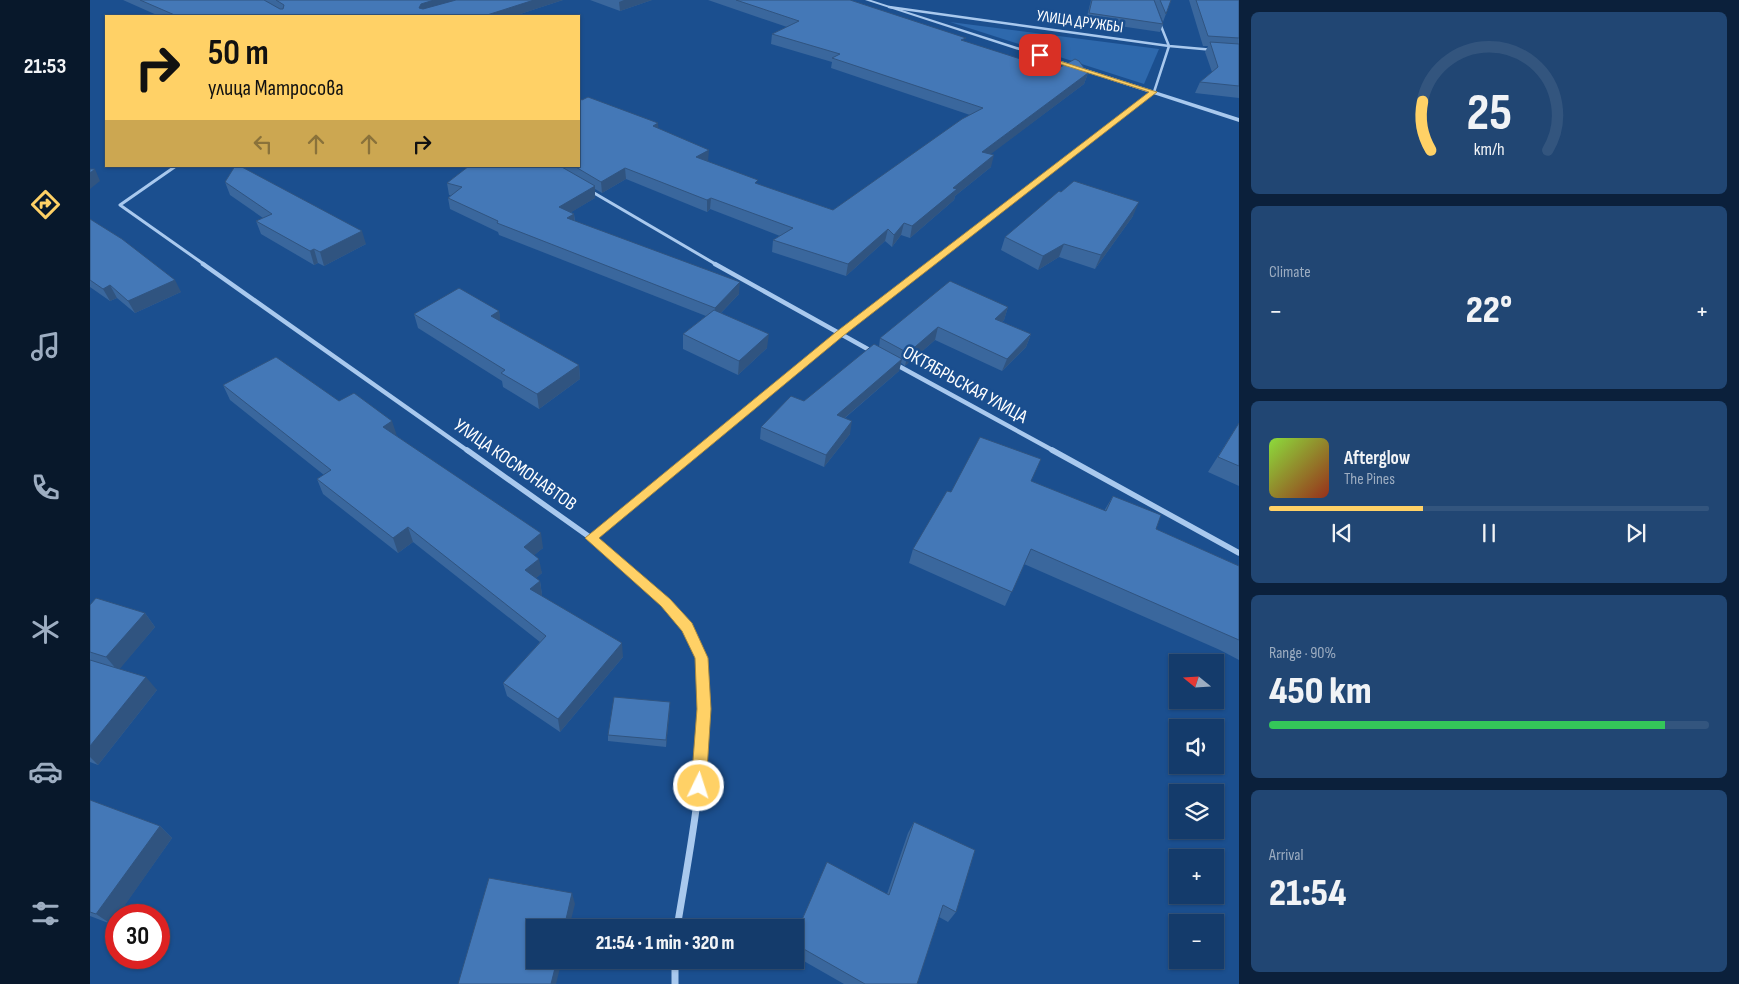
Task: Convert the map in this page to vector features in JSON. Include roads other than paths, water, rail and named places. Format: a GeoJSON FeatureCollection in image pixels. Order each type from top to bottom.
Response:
{"type":"FeatureCollection","features":[{"type":"Feature","properties":{"kind":"street"},"geometry":{"type":"LineString","coordinates":[[867,0],[1239,120]]}},
{"type":"Feature","properties":{"kind":"street","name":"УЛИЦА ДРУЖБЫ"},"geometry":{"type":"LineString","coordinates":[[889,7],[1169,46],[1222,51]]}},
{"type":"Feature","properties":{"kind":"street"},"geometry":{"type":"LineString","coordinates":[[591,538],[840,334],[1154,92],[1169,46],[1158,18]]}},
{"type":"Feature","properties":{"kind":"street","name":"УЛИЦА КОСМОНАВТОВ"},"geometry":{"type":"LineString","coordinates":[[175,167],[120,205],[591,538],[665,603],[687,627],[701,658],[704,709],[698,805],[679,919]]}},
{"type":"Feature","properties":{"kind":"street","name":"ОКТЯБРЬСКАЯ УЛИЦА"},"geometry":{"type":"LineString","coordinates":[[582,186],[800,313],[874,353]]}},
{"type":"Feature","properties":{"kind":"street","name":"ОКТЯБРЬСКАЯ УЛИЦА"},"geometry":{"type":"LineString","coordinates":[[892,362],[1239,553]]}},
{"type":"Feature","properties":{"kind":"street"},"geometry":{"type":"LineString","coordinates":[[675,969],[675,984]]}}]}
